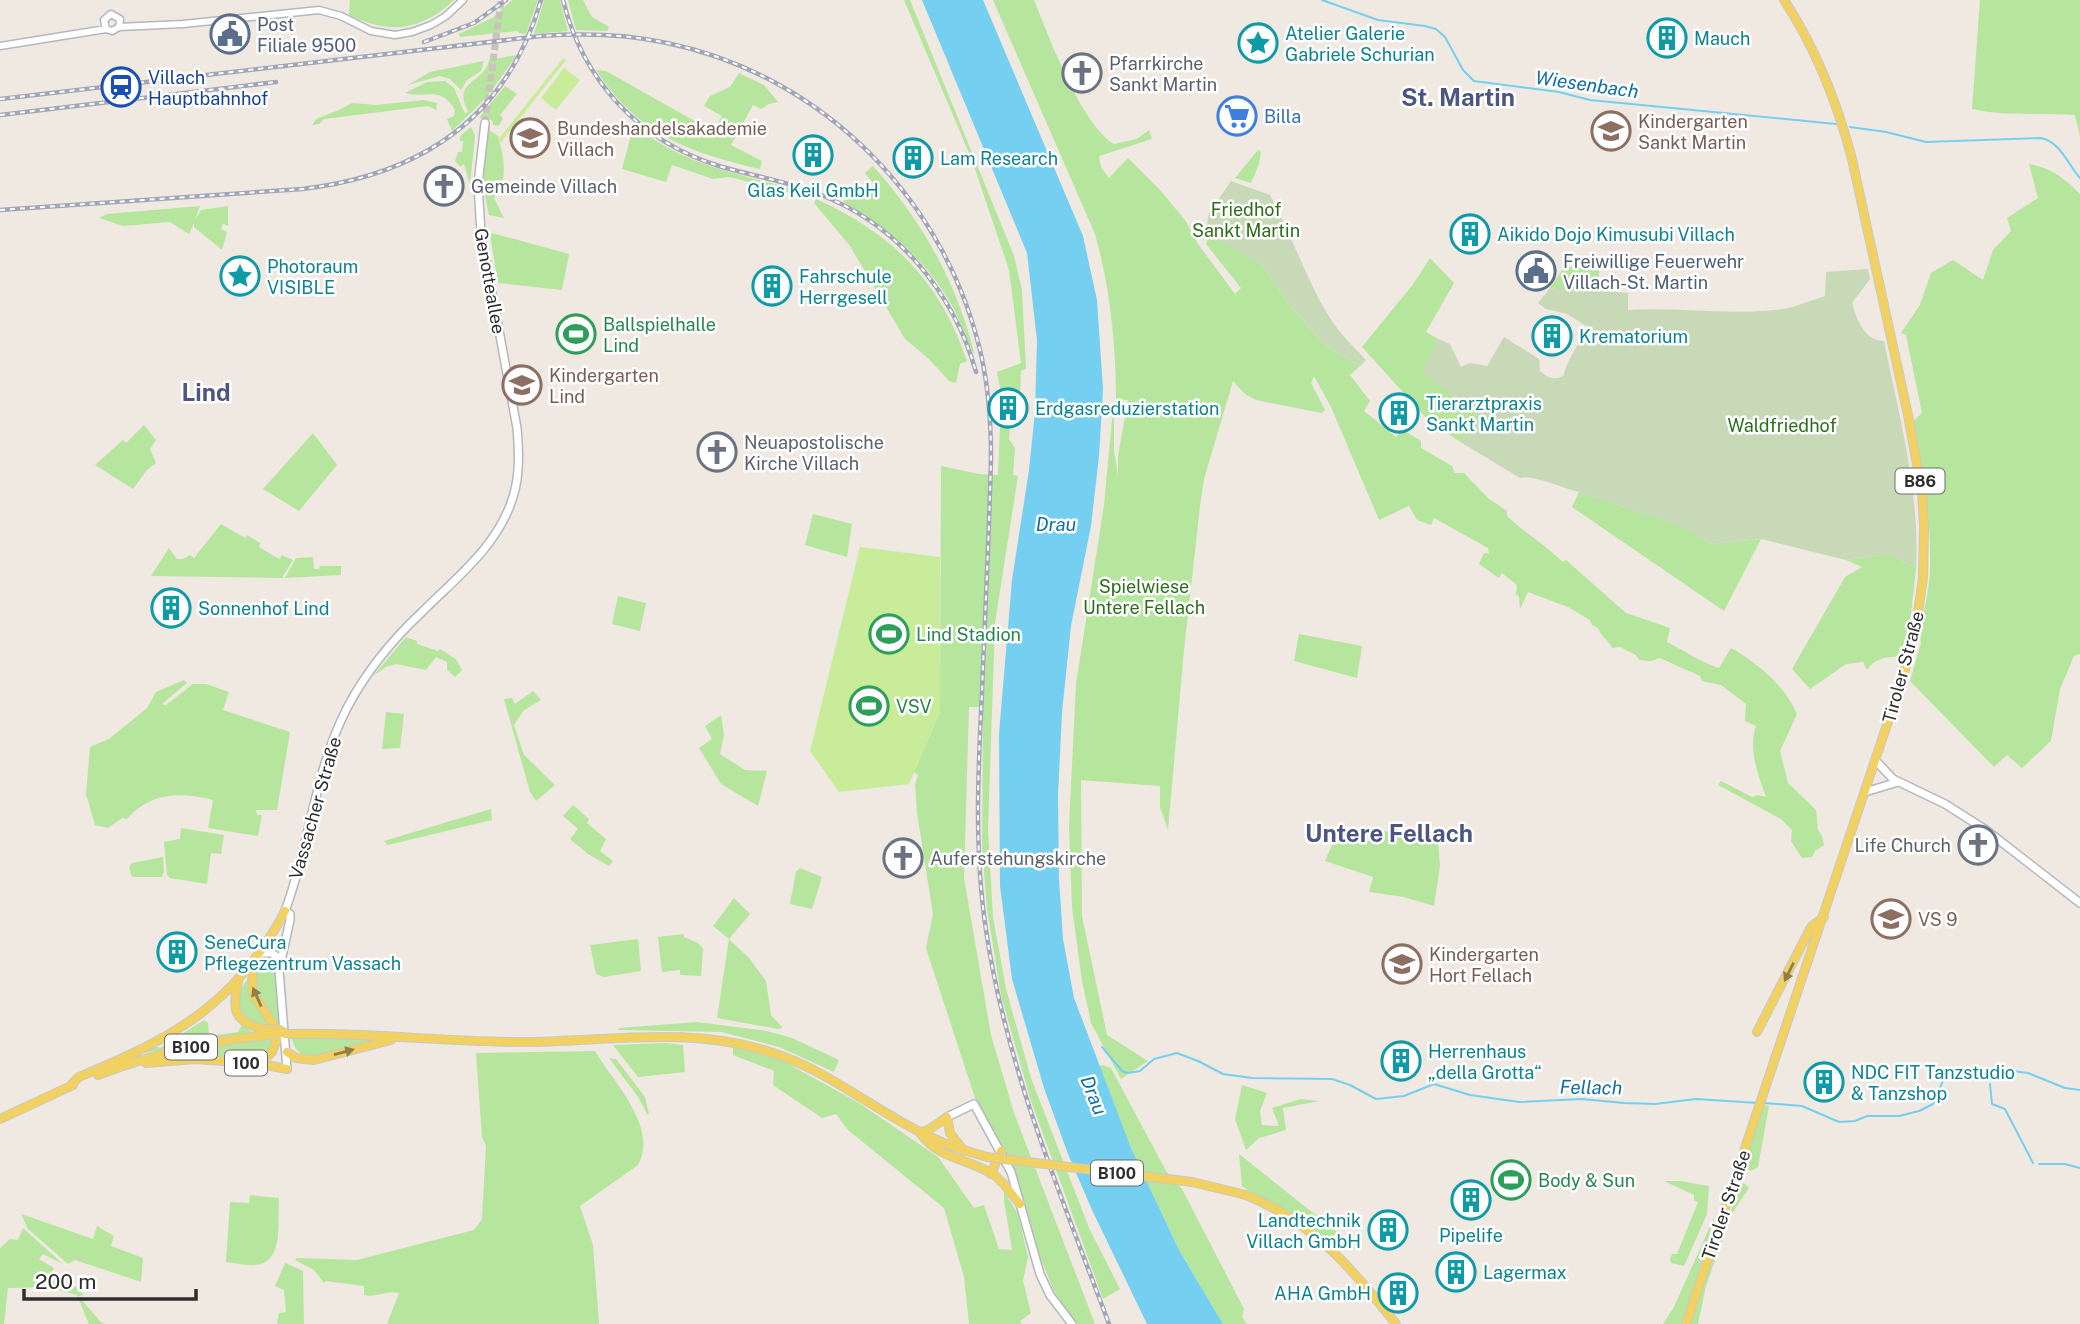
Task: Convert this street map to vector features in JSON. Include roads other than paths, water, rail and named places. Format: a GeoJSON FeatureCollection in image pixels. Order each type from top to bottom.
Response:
{"type":"FeatureCollection","features":[{"type":"Feature","properties":{"kind":"main road","name":"Tiroler Straße"},"geometry":{"type":"LineString","coordinates":[[1686,1324],[1903,677],[1919,607],[1924,559],[1922,492],[1895,355],[1842,122],[1820,63],[1784,0]]}},
{"type":"Feature","properties":{"kind":"main road","name":"Genotteallee"},"geometry":{"type":"LineString","coordinates":[[485,124],[478,184],[481,233],[518,437]]}},
{"type":"Feature","properties":{"kind":"main road","name":"Vassacher Straße"},"geometry":{"type":"LineString","coordinates":[[287,1069],[279,981],[280,959],[290,920],[290,914],[285,911],[322,770],[347,708],[361,683],[392,643],[469,567],[500,527],[516,484],[518,437]]}},
{"type":"Feature","properties":{"kind":"main road"},"geometry":{"type":"LineString","coordinates":[[1876,761],[1898,782],[1968,818],[2080,903]]}},
{"type":"Feature","properties":{"kind":"main road"},"geometry":{"type":"LineString","coordinates":[[1865,792],[1898,782]]}},
{"type":"Feature","properties":{"kind":"main road"},"geometry":{"type":"LineString","coordinates":[[71,1086],[79,1077],[125,1058],[182,1029],[201,1015],[238,981],[261,953],[285,911]]}},
{"type":"Feature","properties":{"kind":"main road"},"geometry":{"type":"LineString","coordinates":[[1758,1032],[1811,927],[1824,917]]}},
{"type":"Feature","properties":{"kind":"main road"},"geometry":{"type":"LineString","coordinates":[[261,953],[272,953],[280,959]]}},
{"type":"Feature","properties":{"kind":"main road","name":"100"},"geometry":{"type":"LineString","coordinates":[[252,964],[253,994],[273,1024],[276,1039],[272,1052],[255,1063]]}},
{"type":"Feature","properties":{"kind":"main road","name":"100"},"geometry":{"type":"LineString","coordinates":[[238,981],[235,1011],[246,1024],[262,1033],[278,1030],[287,1034]]}},
{"type":"Feature","properties":{"kind":"main road","name":"B100"},"geometry":{"type":"LineString","coordinates":[[0,1119],[122,1066],[195,1046],[262,1033]]}},
{"type":"Feature","properties":{"kind":"main road","name":"B100"},"geometry":{"type":"LineString","coordinates":[[287,1034],[522,1042],[646,1035],[737,1042],[816,1070],[920,1133],[987,1157],[1192,1182],[1245,1195],[1284,1213],[1314,1233],[1354,1271],[1396,1324]]}},
{"type":"Feature","properties":{"kind":"main road","name":"100"},"geometry":{"type":"LineString","coordinates":[[286,1052],[296,1058],[313,1060],[402,1038]]}},
{"type":"Feature","properties":{"kind":"main road","name":"100"},"geometry":{"type":"LineString","coordinates":[[122,1066],[195,1059],[255,1063],[287,1069]]}},
{"type":"Feature","properties":{"kind":"main road"},"geometry":{"type":"LineString","coordinates":[[1020,1204],[996,1176],[949,1156],[927,1142],[920,1133],[974,1104],[1011,1172],[1040,1275],[1050,1295],[1072,1324]]}},
{"type":"Feature","properties":{"kind":"main road"},"geometry":{"type":"LineString","coordinates":[[947,1117],[950,1133],[964,1150]]}},
{"type":"Feature","properties":{"kind":"main road"},"geometry":{"type":"LineString","coordinates":[[991,1174],[1001,1151]]}},
{"type":"Feature","properties":{"kind":"street"},"geometry":{"type":"LineString","coordinates":[[0,46],[106,29],[112,31],[119,27],[183,24],[319,10],[341,16],[371,31],[395,35],[431,25],[446,16],[463,0]]}},
{"type":"Feature","properties":{"kind":"street"},"geometry":{"type":"LineString","coordinates":[[106,29],[104,20],[111,14],[120,19],[119,27]]}},
{"type":"Feature","properties":{"kind":"water","name":"Drau"},"geometry":{"type":"Polygon","coordinates":[[[922,0],[983,0],[1083,236],[1097,300],[1103,389],[1091,526],[1071,626],[1062,712],[1058,796],[1063,939],[1074,998],[1131,1148],[1179,1250],[1223,1324],[1147,1324],[1068,1154],[1044,1088],[1012,979],[1000,886],[999,734],[1012,580],[1035,412],[1037,340],[1027,253],[922,0]]]}},
{"type":"Feature","properties":{"kind":"waterway","name":"Wiesenbach"},"geometry":{"type":"LineString","coordinates":[[1322,0],[1378,20],[1436,29],[1445,37],[1463,70],[1474,81],[1559,92],[1590,100],[1836,124]]}},
{"type":"Feature","properties":{"kind":"waterway","name":"Wiesenbach"},"geometry":{"type":"LineString","coordinates":[[1850,127],[1926,142],[2041,138],[2059,149],[2080,178]]}},
{"type":"Feature","properties":{"kind":"waterway","name":"Fellach"},"geometry":{"type":"LineString","coordinates":[[1102,1047],[1122,1071],[1128,1073],[1140,1071],[1154,1059],[1177,1053],[1223,1074],[1252,1078],[1332,1079],[1376,1099],[1404,1096],[1434,1084],[1470,1095],[1519,1102],[1582,1099],[1655,1104],[1696,1099],[1758,1103]]}},
{"type":"Feature","properties":{"kind":"waterway","name":"Fellach"},"geometry":{"type":"LineString","coordinates":[[1764,1103],[1802,1106],[1839,1122],[1855,1121],[1867,1116],[1899,1116],[1919,1111],[1933,1104],[1945,1076],[1990,1076],[2012,1071],[2028,1073],[2065,1088],[2080,1090]]}},
{"type":"Feature","properties":{"kind":"waterway"},"geometry":{"type":"LineString","coordinates":[[1990,1084],[1992,1104],[2005,1109],[2033,1163]]}},
{"type":"Feature","properties":{"kind":"waterway"},"geometry":{"type":"LineString","coordinates":[[2039,1164],[2065,1164],[2080,1168]]}},
{"type":"Feature","properties":{"kind":"tunnel"},"geometry":{"type":"LineString","coordinates":[[485,123],[501,0]]}},
{"type":"Feature","properties":{"kind":"railway"},"geometry":{"type":"LineString","coordinates":[[424,42],[474,23],[506,0]]}},
{"type":"Feature","properties":{"kind":"railway"},"geometry":{"type":"LineString","coordinates":[[0,210],[302,189],[345,182],[384,170],[421,154],[453,134],[482,108],[506,78],[526,42],[541,0]]}},
{"type":"Feature","properties":{"kind":"railway"},"geometry":{"type":"LineString","coordinates":[[563,0],[572,29],[600,82],[618,104],[640,124],[690,155],[821,195],[875,224],[898,243],[938,289],[966,343],[976,372]]}},
{"type":"Feature","properties":{"kind":"railway"},"geometry":{"type":"LineString","coordinates":[[0,99],[541,36],[604,35],[667,43],[725,60],[778,84],[827,116],[871,154],[909,199],[941,248],[965,302],[982,359],[989,409],[991,459],[979,751],[978,811],[982,900],[995,981],[1021,1081],[1054,1179],[1109,1324]]}},
{"type":"Feature","properties":{"kind":"railway"},"geometry":{"type":"LineString","coordinates":[[0,115],[276,82]]}},
{"type":"Feature","properties":{"kind":"place","name":"Post Filiale 9500"},"geometry":{"type":"Point","coordinates":[230,34]}},
{"type":"Feature","properties":{"kind":"place","name":"Mauch"},"geometry":{"type":"Point","coordinates":[1667,38]}},
{"type":"Feature","properties":{"kind":"place","name":"Atelier Galerie Gabriele Schurian"},"geometry":{"type":"Point","coordinates":[1258,43]}},
{"type":"Feature","properties":{"kind":"place","name":"Pfarrkirche Sankt Martin"},"geometry":{"type":"Point","coordinates":[1082,73]}},
{"type":"Feature","properties":{"kind":"place","name":"Villach Hauptbahnhof"},"geometry":{"type":"Point","coordinates":[121,87]}},
{"type":"Feature","properties":{"kind":"place","name":"Billa"},"geometry":{"type":"Point","coordinates":[1237,116]}},
{"type":"Feature","properties":{"kind":"place","name":"Kindergarten Sankt Martin"},"geometry":{"type":"Point","coordinates":[1611,131]}},
{"type":"Feature","properties":{"kind":"place","name":"Bundeshandelsakademie Villach"},"geometry":{"type":"Point","coordinates":[530,138]}},
{"type":"Feature","properties":{"kind":"place","name":"Glas Keil GmbH"},"geometry":{"type":"Point","coordinates":[813,155]}},
{"type":"Feature","properties":{"kind":"place","name":"Lam Research"},"geometry":{"type":"Point","coordinates":[913,158]}},
{"type":"Feature","properties":{"kind":"place","name":"Gemeinde Villach"},"geometry":{"type":"Point","coordinates":[444,186]}},
{"type":"Feature","properties":{"kind":"place","name":"Aikido Dojo Kimusubi Villach"},"geometry":{"type":"Point","coordinates":[1470,234]}},
{"type":"Feature","properties":{"kind":"place","name":"Freiwillige Feuerwehr Villach-St. Martin"},"geometry":{"type":"Point","coordinates":[1536,271]}},
{"type":"Feature","properties":{"kind":"place","name":"Photoraum VISIBLE"},"geometry":{"type":"Point","coordinates":[240,276]}},
{"type":"Feature","properties":{"kind":"place","name":"Fahrschule Herrgesell"},"geometry":{"type":"Point","coordinates":[772,286]}},
{"type":"Feature","properties":{"kind":"place","name":"Ballspielhalle Lind"},"geometry":{"type":"Point","coordinates":[576,334]}},
{"type":"Feature","properties":{"kind":"place","name":"Krematorium"},"geometry":{"type":"Point","coordinates":[1552,336]}},
{"type":"Feature","properties":{"kind":"place","name":"Kindergarten Lind"},"geometry":{"type":"Point","coordinates":[522,385]}},
{"type":"Feature","properties":{"kind":"place","name":"Erdgasreduzierstation"},"geometry":{"type":"Point","coordinates":[1008,408]}},
{"type":"Feature","properties":{"kind":"place","name":"Tierarztpraxis Sankt Martin"},"geometry":{"type":"Point","coordinates":[1399,413]}},
{"type":"Feature","properties":{"kind":"place","name":"Neuapostolische Kirche Villach"},"geometry":{"type":"Point","coordinates":[717,452]}},
{"type":"Feature","properties":{"kind":"place","name":"Sonnenhof Lind"},"geometry":{"type":"Point","coordinates":[171,608]}},
{"type":"Feature","properties":{"kind":"place","name":"Lind Stadion"},"geometry":{"type":"Point","coordinates":[889,634]}},
{"type":"Feature","properties":{"kind":"place","name":"VSV"},"geometry":{"type":"Point","coordinates":[869,706]}},
{"type":"Feature","properties":{"kind":"place","name":"Life Church"},"geometry":{"type":"Point","coordinates":[1978,845]}},
{"type":"Feature","properties":{"kind":"place","name":"Auferstehungskirche"},"geometry":{"type":"Point","coordinates":[903,858]}},
{"type":"Feature","properties":{"kind":"place","name":"VS 9"},"geometry":{"type":"Point","coordinates":[1891,919]}},
{"type":"Feature","properties":{"kind":"place","name":"SeneCura Pflegezentrum Vassach"},"geometry":{"type":"Point","coordinates":[177,952]}},
{"type":"Feature","properties":{"kind":"place","name":"Kindergarten Hort Fellach"},"geometry":{"type":"Point","coordinates":[1402,964]}},
{"type":"Feature","properties":{"kind":"place","name":"Herrenhaus „della Grotta“"},"geometry":{"type":"Point","coordinates":[1401,1061]}},
{"type":"Feature","properties":{"kind":"place","name":"NDC FIT Tanzstudio & Tanzshop"},"geometry":{"type":"Point","coordinates":[1824,1082]}},
{"type":"Feature","properties":{"kind":"place","name":"Body & Sun"},"geometry":{"type":"Point","coordinates":[1511,1180]}},
{"type":"Feature","properties":{"kind":"place","name":"Pipelife"},"geometry":{"type":"Point","coordinates":[1471,1200]}},
{"type":"Feature","properties":{"kind":"place","name":"Landtechnik Villach GmbH"},"geometry":{"type":"Point","coordinates":[1388,1230]}},
{"type":"Feature","properties":{"kind":"place","name":"Lagermax"},"geometry":{"type":"Point","coordinates":[1456,1272]}},
{"type":"Feature","properties":{"kind":"place","name":"AHA GmbH"},"geometry":{"type":"Point","coordinates":[1398,1293]}},
{"type":"Feature","properties":{"kind":"district","name":"St. Martin"},"geometry":{"type":"Point","coordinates":[1458,97]}},
{"type":"Feature","properties":{"kind":"district","name":"Lind"},"geometry":{"type":"Point","coordinates":[206,392]}},
{"type":"Feature","properties":{"kind":"district","name":"Untere Fellach"},"geometry":{"type":"Point","coordinates":[1389,833]}},
{"type":"Feature","properties":{"kind":"park label","name":"Friedhof Sankt Martin"},"geometry":{"type":"Point","coordinates":[1246,220]}},
{"type":"Feature","properties":{"kind":"park label","name":"Waldfriedhof"},"geometry":{"type":"Point","coordinates":[1782,425]}},
{"type":"Feature","properties":{"kind":"park label","name":"Spielwiese Untere Fellach"},"geometry":{"type":"Point","coordinates":[1144,596]}}]}
